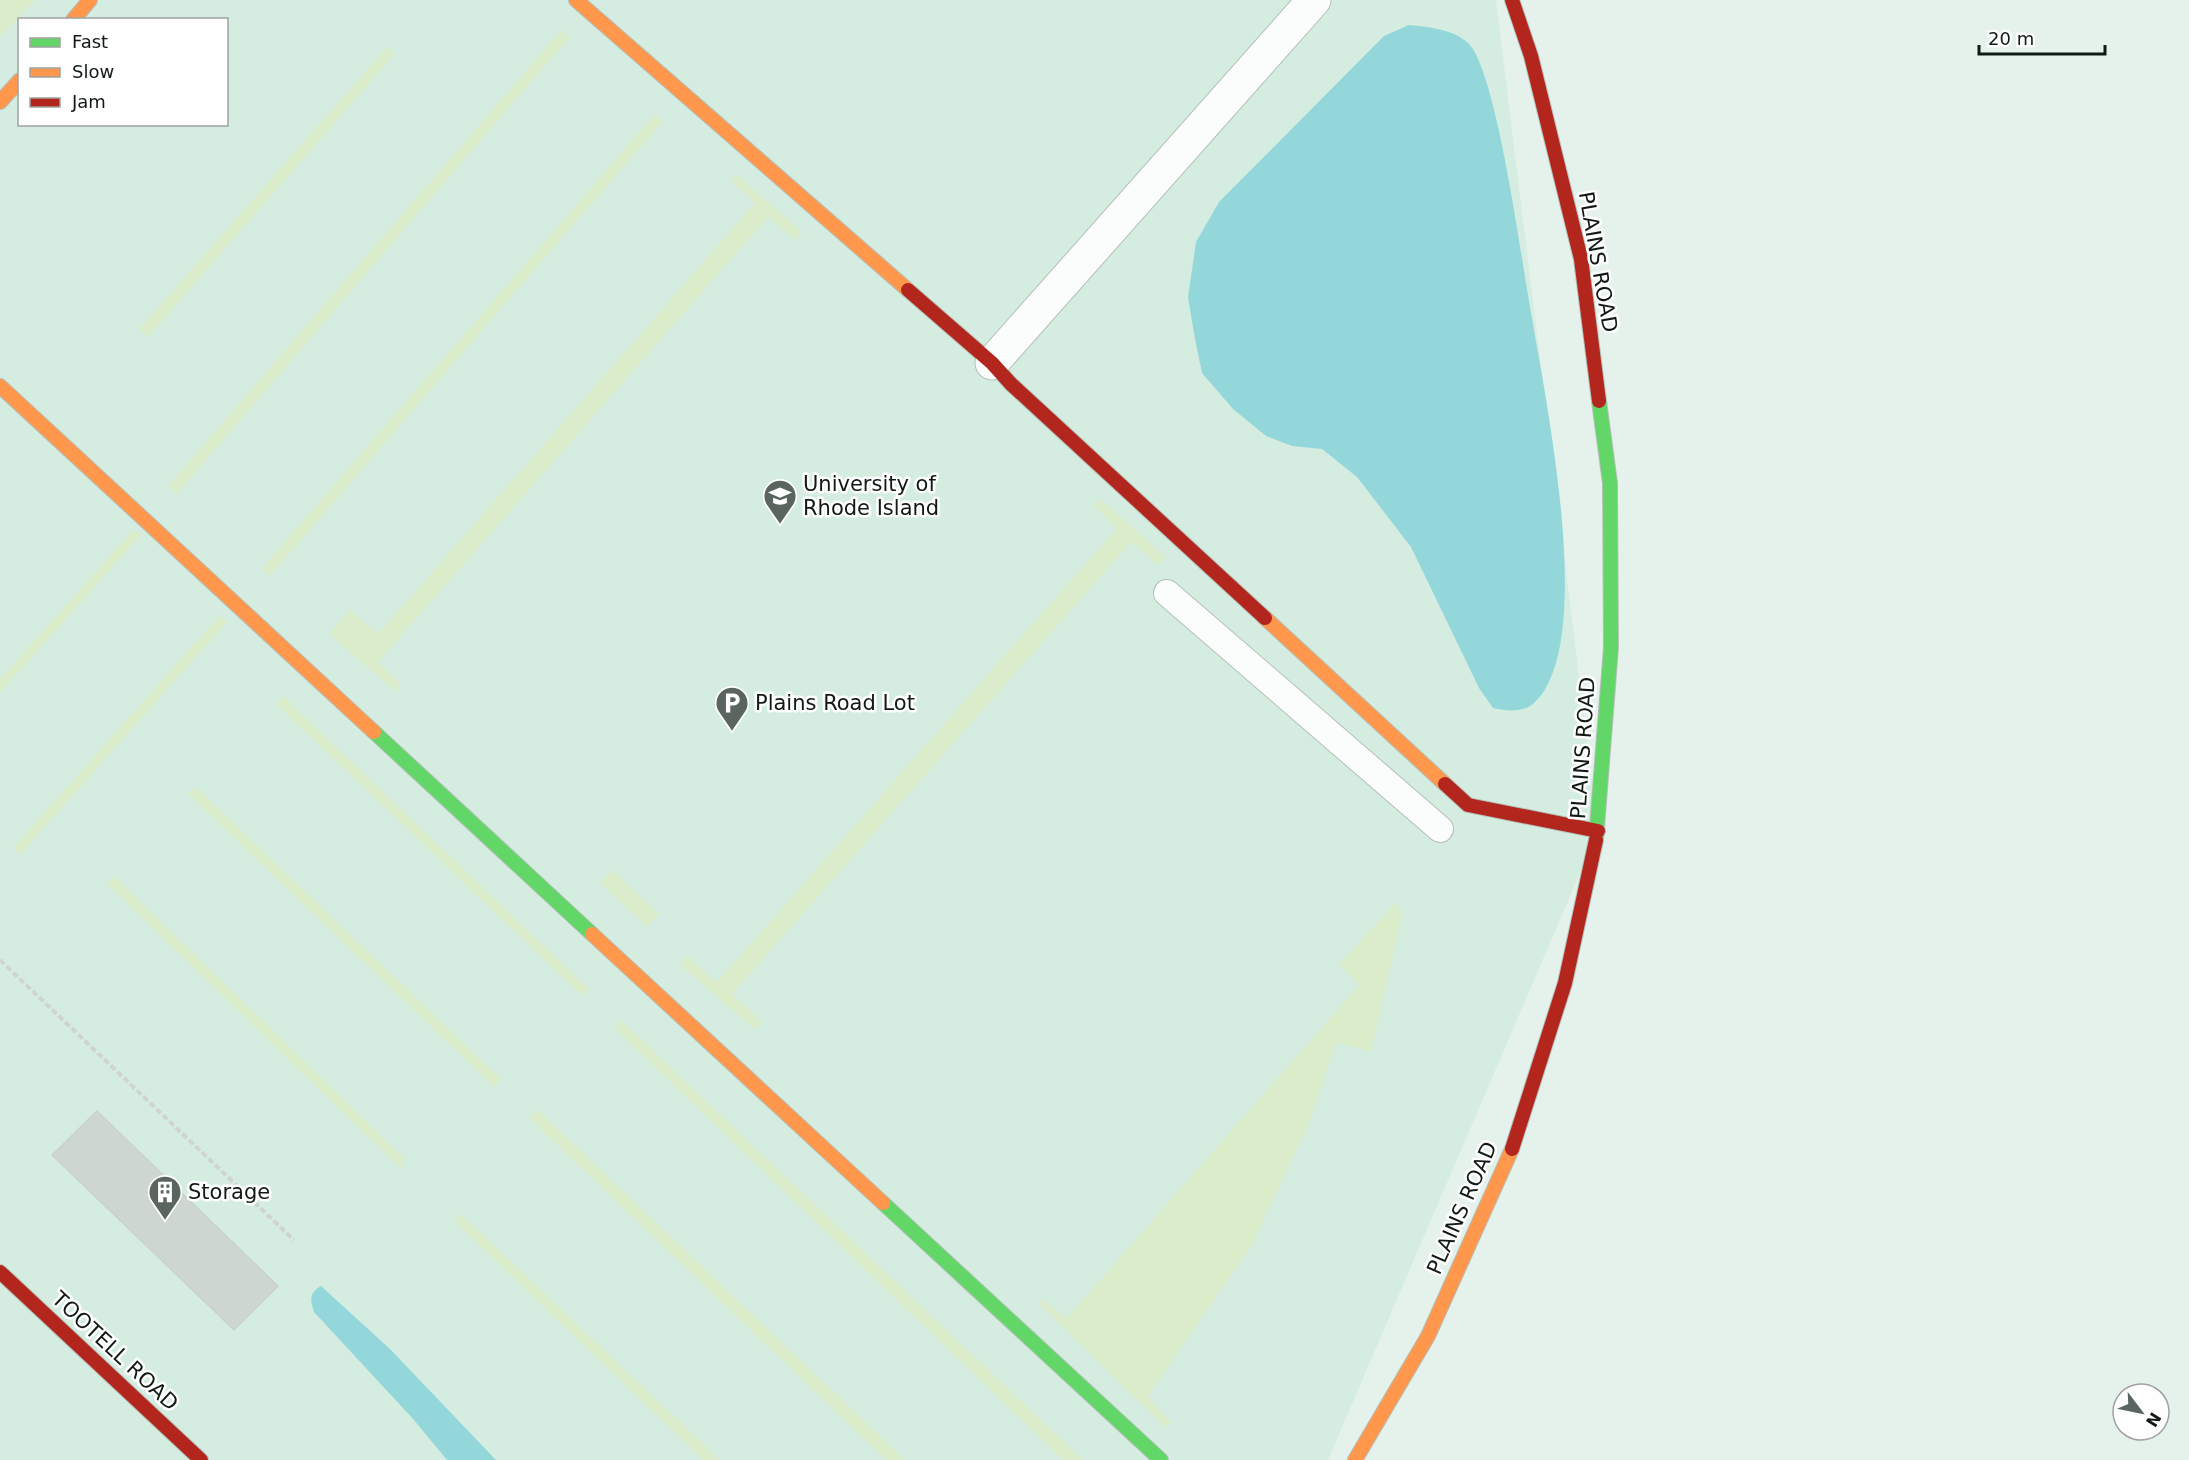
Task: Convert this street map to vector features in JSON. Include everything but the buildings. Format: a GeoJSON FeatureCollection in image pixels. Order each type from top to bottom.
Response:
{"type":"FeatureCollection","features":[{"type":"Feature","properties":{"kind":"street"},"geometry":{"type":"LineString","coordinates":[[74,18],[90,0]]}},
{"type":"Feature","properties":{"kind":"street"},"geometry":{"type":"LineString","coordinates":[[576,0],[992,363],[1019,392],[1468,805],[1598,831]]}},
{"type":"Feature","properties":{"kind":"street"},"geometry":{"type":"LineString","coordinates":[[992,363],[1314,0]]}},
{"type":"Feature","properties":{"kind":"street","name":"PLAINS ROAD"},"geometry":{"type":"LineString","coordinates":[[1355,1460],[1428,1336],[1510,1158],[1565,983],[1598,831],[1611,647],[1610,483],[1581,259],[1531,56],[1512,0]]}},
{"type":"Feature","properties":{"kind":"street"},"geometry":{"type":"LineString","coordinates":[[0,102],[18,82]]}},
{"type":"Feature","properties":{"kind":"street"},"geometry":{"type":"LineString","coordinates":[[0,386],[1161,1460]]}},
{"type":"Feature","properties":{"kind":"street","name":"TOOTELL ROAD"},"geometry":{"type":"LineString","coordinates":[[0,1272],[201,1460]]}},
{"type":"Feature","properties":{"kind":"lane"},"geometry":{"type":"LineString","coordinates":[[1167,593],[1440,829]]}},
{"type":"Feature","properties":{"kind":"path"},"geometry":{"type":"LineString","coordinates":[[0,960],[294,1240]]}},
{"type":"Feature","properties":{"kind":"shaded area","name":"University of Rhode Island"},"geometry":{"type":"Polygon","coordinates":[[[0,0],[1496,0],[1598,831],[1328,1460],[0,1460],[0,0]]]}},
{"type":"Feature","properties":{"kind":"green space"},"geometry":{"type":"Polygon","coordinates":[[[0,0],[35,0],[0,37],[0,0]]]}},
{"type":"Feature","properties":{"kind":"green space"},"geometry":{"type":"Polygon","coordinates":[[[561,30],[569,38],[177,494],[168,486],[561,30]]]}},
{"type":"Feature","properties":{"kind":"green space"},"geometry":{"type":"Polygon","coordinates":[[[387,47],[395,54],[148,337],[139,329],[387,47]]]}},
{"type":"Feature","properties":{"kind":"green space"},"geometry":{"type":"Polygon","coordinates":[[[655,114],[663,121],[270,576],[261,569],[655,114]]]}},
{"type":"Feature","properties":{"kind":"green space"},"geometry":{"type":"Polygon","coordinates":[[[737,175],[802,232],[795,240],[768,217],[378,662],[400,683],[396,692],[329,634],[350,610],[378,634],[755,203],[731,181],[737,175]]]}},
{"type":"Feature","properties":{"kind":"green space"},"geometry":{"type":"Polygon","coordinates":[[[1100,499],[1166,557],[1158,565],[1131,542],[732,994],[762,1022],[755,1030],[679,964],[687,956],[717,982],[1117,528],[1094,506],[1100,499]]]}},
{"type":"Feature","properties":{"kind":"green space"},"geometry":{"type":"Polygon","coordinates":[[[133,530],[142,534],[0,693],[0,679],[133,530]]]}},
{"type":"Feature","properties":{"kind":"green space"},"geometry":{"type":"Polygon","coordinates":[[[219,616],[228,621],[21,854],[13,848],[219,616]]]}},
{"type":"Feature","properties":{"kind":"green space"},"geometry":{"type":"Polygon","coordinates":[[[283,696],[589,989],[582,996],[276,704],[283,696]]]}},
{"type":"Feature","properties":{"kind":"green space"},"geometry":{"type":"Polygon","coordinates":[[[196,787],[501,1079],[494,1087],[188,794],[196,787]]]}},
{"type":"Feature","properties":{"kind":"green space"},"geometry":{"type":"Polygon","coordinates":[[[612,870],[659,914],[647,927],[600,883],[612,870]]]}},
{"type":"Feature","properties":{"kind":"green space"},"geometry":{"type":"Polygon","coordinates":[[[114,876],[405,1159],[401,1169],[106,883],[114,876]]]}},
{"type":"Feature","properties":{"kind":"green space"},"geometry":{"type":"Polygon","coordinates":[[[1396,902],[1402,915],[1371,1052],[1336,1042],[1308,1125],[1252,1245],[1148,1396],[1171,1422],[1165,1427],[1038,1303],[1043,1300],[1067,1318],[1359,985],[1339,965],[1396,902]]]}},
{"type":"Feature","properties":{"kind":"green space"},"geometry":{"type":"Polygon","coordinates":[[[621,1020],[1083,1460],[1063,1460],[614,1028],[621,1020]]]}},
{"type":"Feature","properties":{"kind":"green space"},"geometry":{"type":"Polygon","coordinates":[[[538,1110],[905,1460],[886,1460],[529,1118],[538,1110]]]}},
{"type":"Feature","properties":{"kind":"green space"},"geometry":{"type":"Polygon","coordinates":[[[461,1214],[720,1460],[703,1460],[453,1220],[461,1214]]]}},
{"type":"Feature","properties":{"kind":"water"},"geometry":{"type":"Polygon","coordinates":[[[1409,25],[1456,35],[1469,44],[1479,61],[1506,163],[1544,386],[1561,508],[1565,571],[1563,627],[1553,673],[1533,704],[1519,710],[1493,708],[1479,688],[1411,547],[1357,477],[1322,449],[1292,446],[1266,436],[1233,409],[1202,373],[1188,297],[1196,242],[1219,202],[1384,36],[1409,25]]]}},
{"type":"Feature","properties":{"kind":"water"},"geometry":{"type":"Polygon","coordinates":[[[321,1286],[390,1349],[496,1460],[447,1460],[414,1420],[314,1312],[312,1297],[314,1291],[321,1286]]]}},
{"type":"Feature","properties":{"kind":"traffic: fast"},"geometry":{"type":"LineString","coordinates":[[1596,840],[1611,647],[1610,483],[1599,401]]}},
{"type":"Feature","properties":{"kind":"traffic: fast"},"geometry":{"type":"LineString","coordinates":[[374,732],[592,934]]}},
{"type":"Feature","properties":{"kind":"traffic: fast"},"geometry":{"type":"LineString","coordinates":[[883,1203],[1161,1460]]}},
{"type":"Feature","properties":{"kind":"traffic: slow"},"geometry":{"type":"LineString","coordinates":[[75,18],[90,0]]}},
{"type":"Feature","properties":{"kind":"traffic: slow"},"geometry":{"type":"LineString","coordinates":[[576,0],[908,290]]}},
{"type":"Feature","properties":{"kind":"traffic: slow"},"geometry":{"type":"LineString","coordinates":[[0,102],[18,82]]}},
{"type":"Feature","properties":{"kind":"traffic: slow"},"geometry":{"type":"LineString","coordinates":[[0,386],[374,732]]}},
{"type":"Feature","properties":{"kind":"traffic: slow"},"geometry":{"type":"LineString","coordinates":[[1265,618],[1445,784]]}},
{"type":"Feature","properties":{"kind":"traffic: slow"},"geometry":{"type":"LineString","coordinates":[[592,934],[883,1203]]}},
{"type":"Feature","properties":{"kind":"traffic: slow"},"geometry":{"type":"LineString","coordinates":[[1355,1460],[1428,1336],[1512,1149]]}},
{"type":"Feature","properties":{"kind":"traffic: jam"},"geometry":{"type":"LineString","coordinates":[[1512,0],[1531,56],[1581,259],[1599,401]]}},
{"type":"Feature","properties":{"kind":"traffic: jam"},"geometry":{"type":"LineString","coordinates":[[908,290],[992,363],[1011,384],[1265,618]]}},
{"type":"Feature","properties":{"kind":"traffic: jam"},"geometry":{"type":"LineString","coordinates":[[1445,784],[1468,805],[1598,831]]}},
{"type":"Feature","properties":{"kind":"traffic: jam"},"geometry":{"type":"LineString","coordinates":[[1512,1149],[1565,983],[1596,840]]}},
{"type":"Feature","properties":{"kind":"traffic: jam"},"geometry":{"type":"LineString","coordinates":[[0,1272],[201,1460]]}},
{"type":"Feature","properties":{"kind":"place","name":"University of Rhode Island"},"geometry":{"type":"Point","coordinates":[780,525]}},
{"type":"Feature","properties":{"kind":"place","name":"Plains Road Lot"},"geometry":{"type":"Point","coordinates":[732,732]}},
{"type":"Feature","properties":{"kind":"place","name":"Storage"},"geometry":{"type":"Point","coordinates":[165,1221]}}]}
